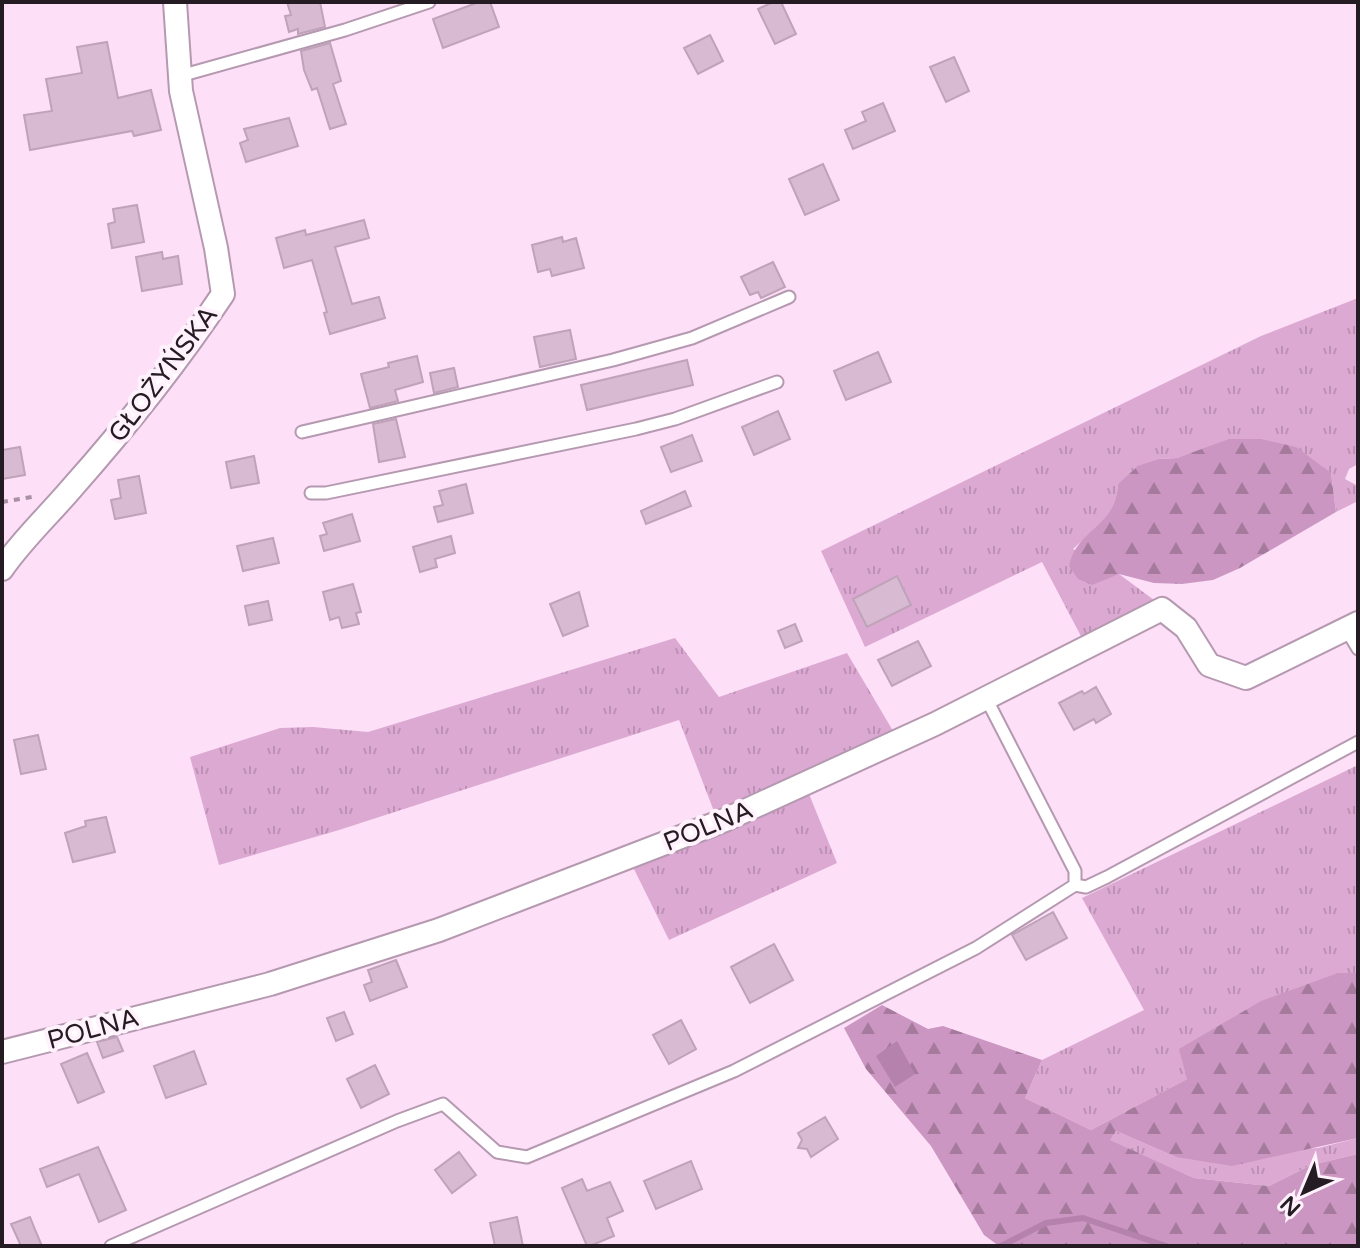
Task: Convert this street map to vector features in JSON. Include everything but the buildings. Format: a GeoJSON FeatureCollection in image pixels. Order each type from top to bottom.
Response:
{"type":"FeatureCollection","features":[{"type":"Feature","properties":{"kind":"street","name":"GŁOŻYŃSKA"},"geometry":{"type":"LineString","coordinates":[[2,569],[165,379],[223,294],[216,248],[181,91],[175,2]]}},
{"type":"Feature","properties":{"kind":"street","name":"POLNA"},"geometry":{"type":"LineString","coordinates":[[2,1052],[270,984],[439,930],[725,820],[986,698],[1162,609],[1186,628],[1209,665],[1246,678],[1352,626]]}},
{"type":"Feature","properties":{"kind":"lane"},"geometry":{"type":"LineString","coordinates":[[180,76],[345,30],[429,2]]}},
{"type":"Feature","properties":{"kind":"lane"},"geometry":{"type":"LineString","coordinates":[[302,432],[613,360],[692,338],[789,297]]}},
{"type":"Feature","properties":{"kind":"lane"},"geometry":{"type":"LineString","coordinates":[[311,493],[326,493],[636,429],[675,419],[777,382]]}},
{"type":"Feature","properties":{"kind":"lane"},"geometry":{"type":"LineString","coordinates":[[1352,626],[1358,649]]}},
{"type":"Feature","properties":{"kind":"lane"},"geometry":{"type":"LineString","coordinates":[[986,698],[1067,853],[1075,871],[1075,885]]}},
{"type":"Feature","properties":{"kind":"lane"},"geometry":{"type":"LineString","coordinates":[[111,1246],[397,1121],[443,1104],[497,1152],[527,1157],[734,1071],[976,948],[1075,885],[1086,887],[1097,882],[1358,742]]}},
{"type":"Feature","properties":{"kind":"green space"},"geometry":{"type":"Polygon","coordinates":[[[1358,298],[1358,464],[1349,469],[1345,479],[1358,486],[1358,501],[1336,512],[1331,473],[1202,450],[1177,458],[1159,459],[1118,484],[1109,513],[1073,549],[1119,574],[1158,603],[1083,640],[1042,562],[865,647],[821,551],[1261,336],[1358,298]]]}},
{"type":"Feature","properties":{"kind":"green space"},"geometry":{"type":"Polygon","coordinates":[[[1229,439],[1261,439],[1296,447],[1331,473],[1336,512],[1240,568],[1213,580],[1182,584],[1154,583],[1119,574],[1092,585],[1078,579],[1069,566],[1073,553],[1110,510],[1118,484],[1138,466],[1159,459],[1177,458],[1229,439]]]}},
{"type":"Feature","properties":{"kind":"green space"},"geometry":{"type":"Polygon","coordinates":[[[675,638],[719,697],[847,653],[896,736],[715,814],[679,720],[339,830],[219,865],[190,757],[280,728],[313,727],[368,732],[675,638]]]}},
{"type":"Feature","properties":{"kind":"green space"},"geometry":{"type":"Polygon","coordinates":[[[1358,765],[1358,973],[1338,973],[1187,1079],[1091,1130],[1025,1098],[1042,1060],[1144,1010],[1082,898],[1358,765]]]}},
{"type":"Feature","properties":{"kind":"green space"},"geometry":{"type":"Polygon","coordinates":[[[807,789],[837,863],[669,940],[632,865],[807,789]]]}},
{"type":"Feature","properties":{"kind":"green space"},"geometry":{"type":"Polygon","coordinates":[[[1338,973],[1358,973],[1358,1138],[1232,1166],[1176,1157],[1116,1131],[1110,1140],[1194,1178],[1269,1186],[1311,1165],[1358,1154],[1358,1246],[999,1246],[984,1235],[931,1146],[866,1069],[844,1028],[882,1005],[928,1029],[943,1026],[1042,1060],[1025,1098],[1091,1130],[1187,1079],[1179,1049],[1261,1001],[1338,973]]]}},
{"type":"Feature","properties":{"kind":"green space"},"geometry":{"type":"Polygon","coordinates":[[[1116,1131],[1176,1157],[1318,1148],[1358,1138],[1358,1154],[1311,1165],[1269,1186],[1194,1178],[1109,1140],[1116,1131]]]}},
{"type":"Feature","properties":{"kind":"shaded area"},"geometry":{"type":"Polygon","coordinates":[[[897,1041],[915,1074],[895,1087],[876,1056],[897,1041]]]}},
{"type":"Feature","properties":{"kind":"waterway"},"geometry":{"type":"LineString","coordinates":[[1001,1246],[1046,1223],[1083,1218],[1166,1246]]}}]}
